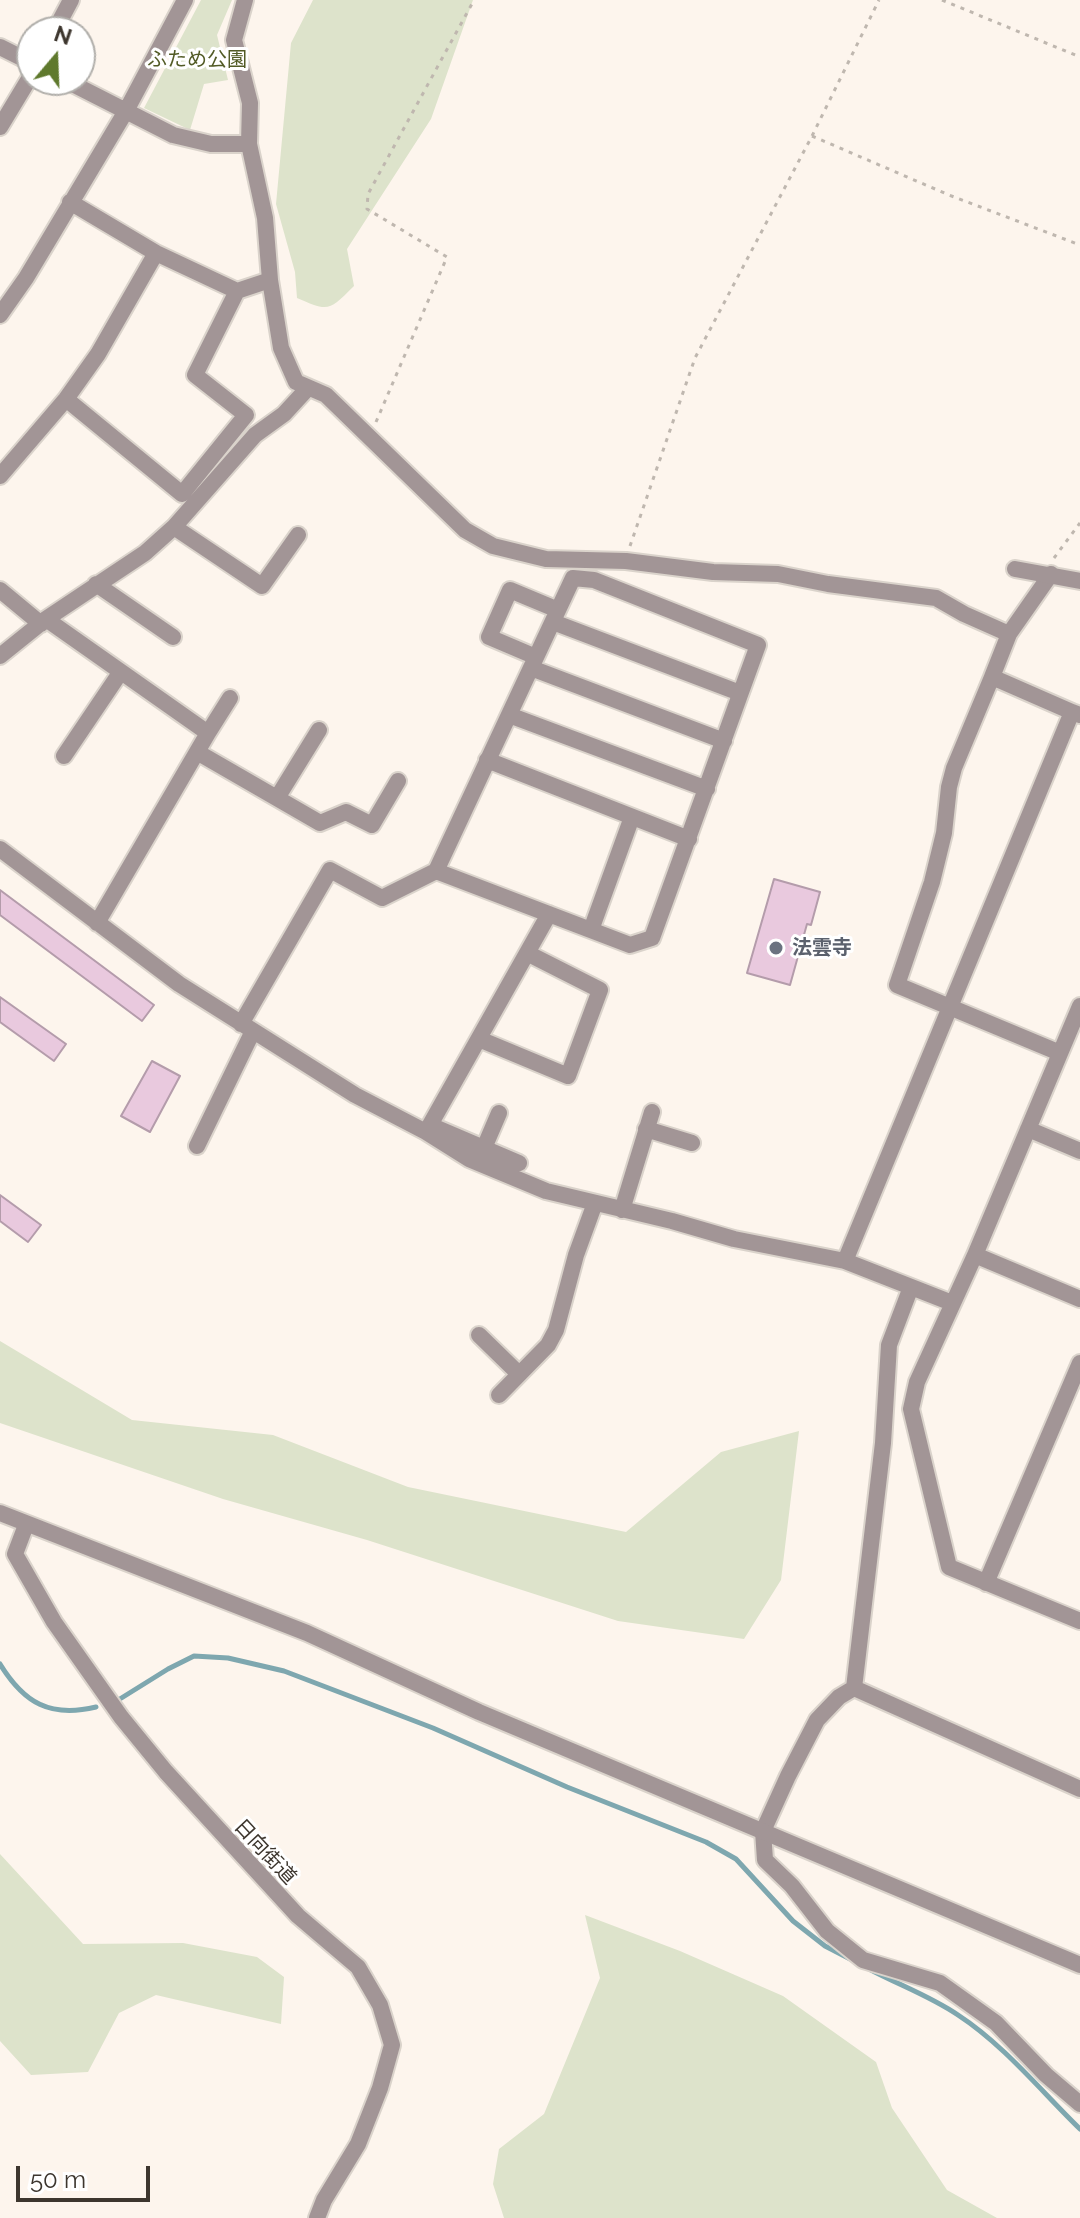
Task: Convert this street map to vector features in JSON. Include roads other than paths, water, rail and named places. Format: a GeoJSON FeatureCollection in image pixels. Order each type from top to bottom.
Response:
{"type":"FeatureCollection","features":[{"type":"Feature","properties":{"kind":"street"},"geometry":{"type":"LineString","coordinates":[[0,315],[26,278],[126,111],[185,0]]}},
{"type":"Feature","properties":{"kind":"street"},"geometry":{"type":"LineString","coordinates":[[245,0],[234,40],[250,103],[249,144],[265,218],[270,280],[281,348],[296,382],[326,395],[465,530],[493,546],[546,559],[626,561],[713,572],[778,574],[936,598],[1009,634]]}},
{"type":"Feature","properties":{"kind":"street"},"geometry":{"type":"LineString","coordinates":[[0,127],[19,96]]}},
{"type":"Feature","properties":{"kind":"street"},"geometry":{"type":"LineString","coordinates":[[96,96],[173,135],[211,144],[249,144]]}},
{"type":"Feature","properties":{"kind":"street"},"geometry":{"type":"LineString","coordinates":[[70,202],[156,253],[237,291],[270,280]]}},
{"type":"Feature","properties":{"kind":"street"},"geometry":{"type":"LineString","coordinates":[[0,476],[66,399],[98,354],[156,253]]}},
{"type":"Feature","properties":{"kind":"street"},"geometry":{"type":"LineString","coordinates":[[66,399],[182,494],[246,415],[195,375],[237,291]]}},
{"type":"Feature","properties":{"kind":"street"},"geometry":{"type":"LineString","coordinates":[[0,656],[96,584],[145,553],[174,527],[255,435],[284,414],[307,389]]}},
{"type":"Feature","properties":{"kind":"street"},"geometry":{"type":"LineString","coordinates":[[174,527],[262,586],[298,535]]}},
{"type":"Feature","properties":{"kind":"street"},"geometry":{"type":"LineString","coordinates":[[1015,569],[1080,581]]}},
{"type":"Feature","properties":{"kind":"street"},"geometry":{"type":"LineString","coordinates":[[1051,574],[1009,634],[954,768],[944,833],[932,882],[897,985],[1060,1053]]}},
{"type":"Feature","properties":{"kind":"street"},"geometry":{"type":"LineString","coordinates":[[197,1146],[247,1028],[330,870],[382,898],[436,871],[573,578],[594,580],[758,645],[652,938],[630,945],[436,871]]}},
{"type":"Feature","properties":{"kind":"street"},"geometry":{"type":"LineString","coordinates":[[96,584],[173,637]]}},
{"type":"Feature","properties":{"kind":"street"},"geometry":{"type":"LineString","coordinates":[[0,590],[208,733]]}},
{"type":"Feature","properties":{"kind":"street"},"geometry":{"type":"LineString","coordinates":[[724,741],[533,663],[489,637],[510,590],[555,616],[740,693]]}},
{"type":"Feature","properties":{"kind":"street"},"geometry":{"type":"LineString","coordinates":[[64,756],[120,673]]}},
{"type":"Feature","properties":{"kind":"street"},"geometry":{"type":"LineString","coordinates":[[845,1261],[1076,713],[992,677]]}},
{"type":"Feature","properties":{"kind":"street"},"geometry":{"type":"LineString","coordinates":[[97,923],[230,698]]}},
{"type":"Feature","properties":{"kind":"street"},"geometry":{"type":"LineString","coordinates":[[509,715],[707,789]]}},
{"type":"Feature","properties":{"kind":"street"},"geometry":{"type":"LineString","coordinates":[[277,798],[319,730]]}},
{"type":"Feature","properties":{"kind":"street"},"geometry":{"type":"LineString","coordinates":[[197,752],[320,823],[346,812],[372,825],[398,781]]}},
{"type":"Feature","properties":{"kind":"street"},"geometry":{"type":"LineString","coordinates":[[487,760],[689,839]]}},
{"type":"Feature","properties":{"kind":"street"},"geometry":{"type":"LineString","coordinates":[[591,930],[632,817]]}},
{"type":"Feature","properties":{"kind":"street"},"geometry":{"type":"LineString","coordinates":[[0,849],[179,984],[355,1095],[428,1129],[519,1163]]}},
{"type":"Feature","properties":{"kind":"street"},"geometry":{"type":"LineString","coordinates":[[428,1129],[549,914]]}},
{"type":"Feature","properties":{"kind":"street"},"geometry":{"type":"LineString","coordinates":[[479,1039],[568,1076],[600,990],[527,953]]}},
{"type":"Feature","properties":{"kind":"street"},"geometry":{"type":"LineString","coordinates":[[1080,1006],[975,1255],[917,1382],[911,1409],[949,1567],[1080,1621]]}},
{"type":"Feature","properties":{"kind":"street"},"geometry":{"type":"LineString","coordinates":[[622,1210],[652,1112]]}},
{"type":"Feature","properties":{"kind":"street"},"geometry":{"type":"LineString","coordinates":[[484,1148],[499,1113]]}},
{"type":"Feature","properties":{"kind":"street"},"geometry":{"type":"LineString","coordinates":[[428,1129],[469,1159],[546,1191],[734,1239],[845,1261],[952,1303]]}},
{"type":"Feature","properties":{"kind":"street"},"geometry":{"type":"LineString","coordinates":[[646,1129],[692,1143]]}},
{"type":"Feature","properties":{"kind":"street"},"geometry":{"type":"LineString","coordinates":[[1028,1129],[1080,1151]]}},
{"type":"Feature","properties":{"kind":"street"},"geometry":{"type":"LineString","coordinates":[[499,1395],[548,1345],[556,1330],[576,1255],[595,1203]]}},
{"type":"Feature","properties":{"kind":"street"},"geometry":{"type":"LineString","coordinates":[[975,1255],[1080,1299]]}},
{"type":"Feature","properties":{"kind":"street"},"geometry":{"type":"LineString","coordinates":[[854,1688],[883,1443],[889,1345],[911,1287]]}},
{"type":"Feature","properties":{"kind":"street"},"geometry":{"type":"LineString","coordinates":[[479,1335],[519,1374]]}},
{"type":"Feature","properties":{"kind":"street"},"geometry":{"type":"LineString","coordinates":[[986,1583],[1080,1363]]}},
{"type":"Feature","properties":{"kind":"street"},"geometry":{"type":"LineString","coordinates":[[0,1513],[307,1633],[479,1712],[1080,1965]]}},
{"type":"Feature","properties":{"kind":"street","name":"日向街道"},"geometry":{"type":"LineString","coordinates":[[26,1525],[15,1554],[54,1622],[121,1717],[232,1847],[298,1916],[358,1967],[380,2005],[392,2045],[380,2088],[358,2144],[324,2200],[317,2218]]}},
{"type":"Feature","properties":{"kind":"street"},"geometry":{"type":"LineString","coordinates":[[854,1688],[1080,1789]]}},
{"type":"Feature","properties":{"kind":"street"},"geometry":{"type":"LineString","coordinates":[[854,1688],[839,1697],[817,1720],[788,1776],[763,1831],[765,1860],[792,1886],[827,1931],[863,1960],[940,1983],[996,2023],[1046,2075],[1080,2104]]}},
{"type":"Feature","properties":{"kind":"waterway"},"geometry":{"type":"LineString","coordinates":[[115,1702],[194,1656],[228,1658],[284,1671],[433,1728],[567,1787],[706,1842],[736,1859],[793,1921],[825,1946],[854,1961]]}},
{"type":"Feature","properties":{"kind":"waterway"},"geometry":{"type":"LineString","coordinates":[[0,1664],[19,1689],[40,1704],[65,1710],[96,1707]]}},
{"type":"Feature","properties":{"kind":"waterway"},"geometry":{"type":"LineString","coordinates":[[869,1969],[936,2002],[975,2027],[1007,2054],[1080,2129]]}},
{"type":"Feature","properties":{"kind":"place","name":"法雲寺"},"geometry":{"type":"Point","coordinates":[776,948]}},
{"type":"Feature","properties":{"kind":"park label","name":"ふため公園"},"geometry":{"type":"Point","coordinates":[197,60]}}]}
